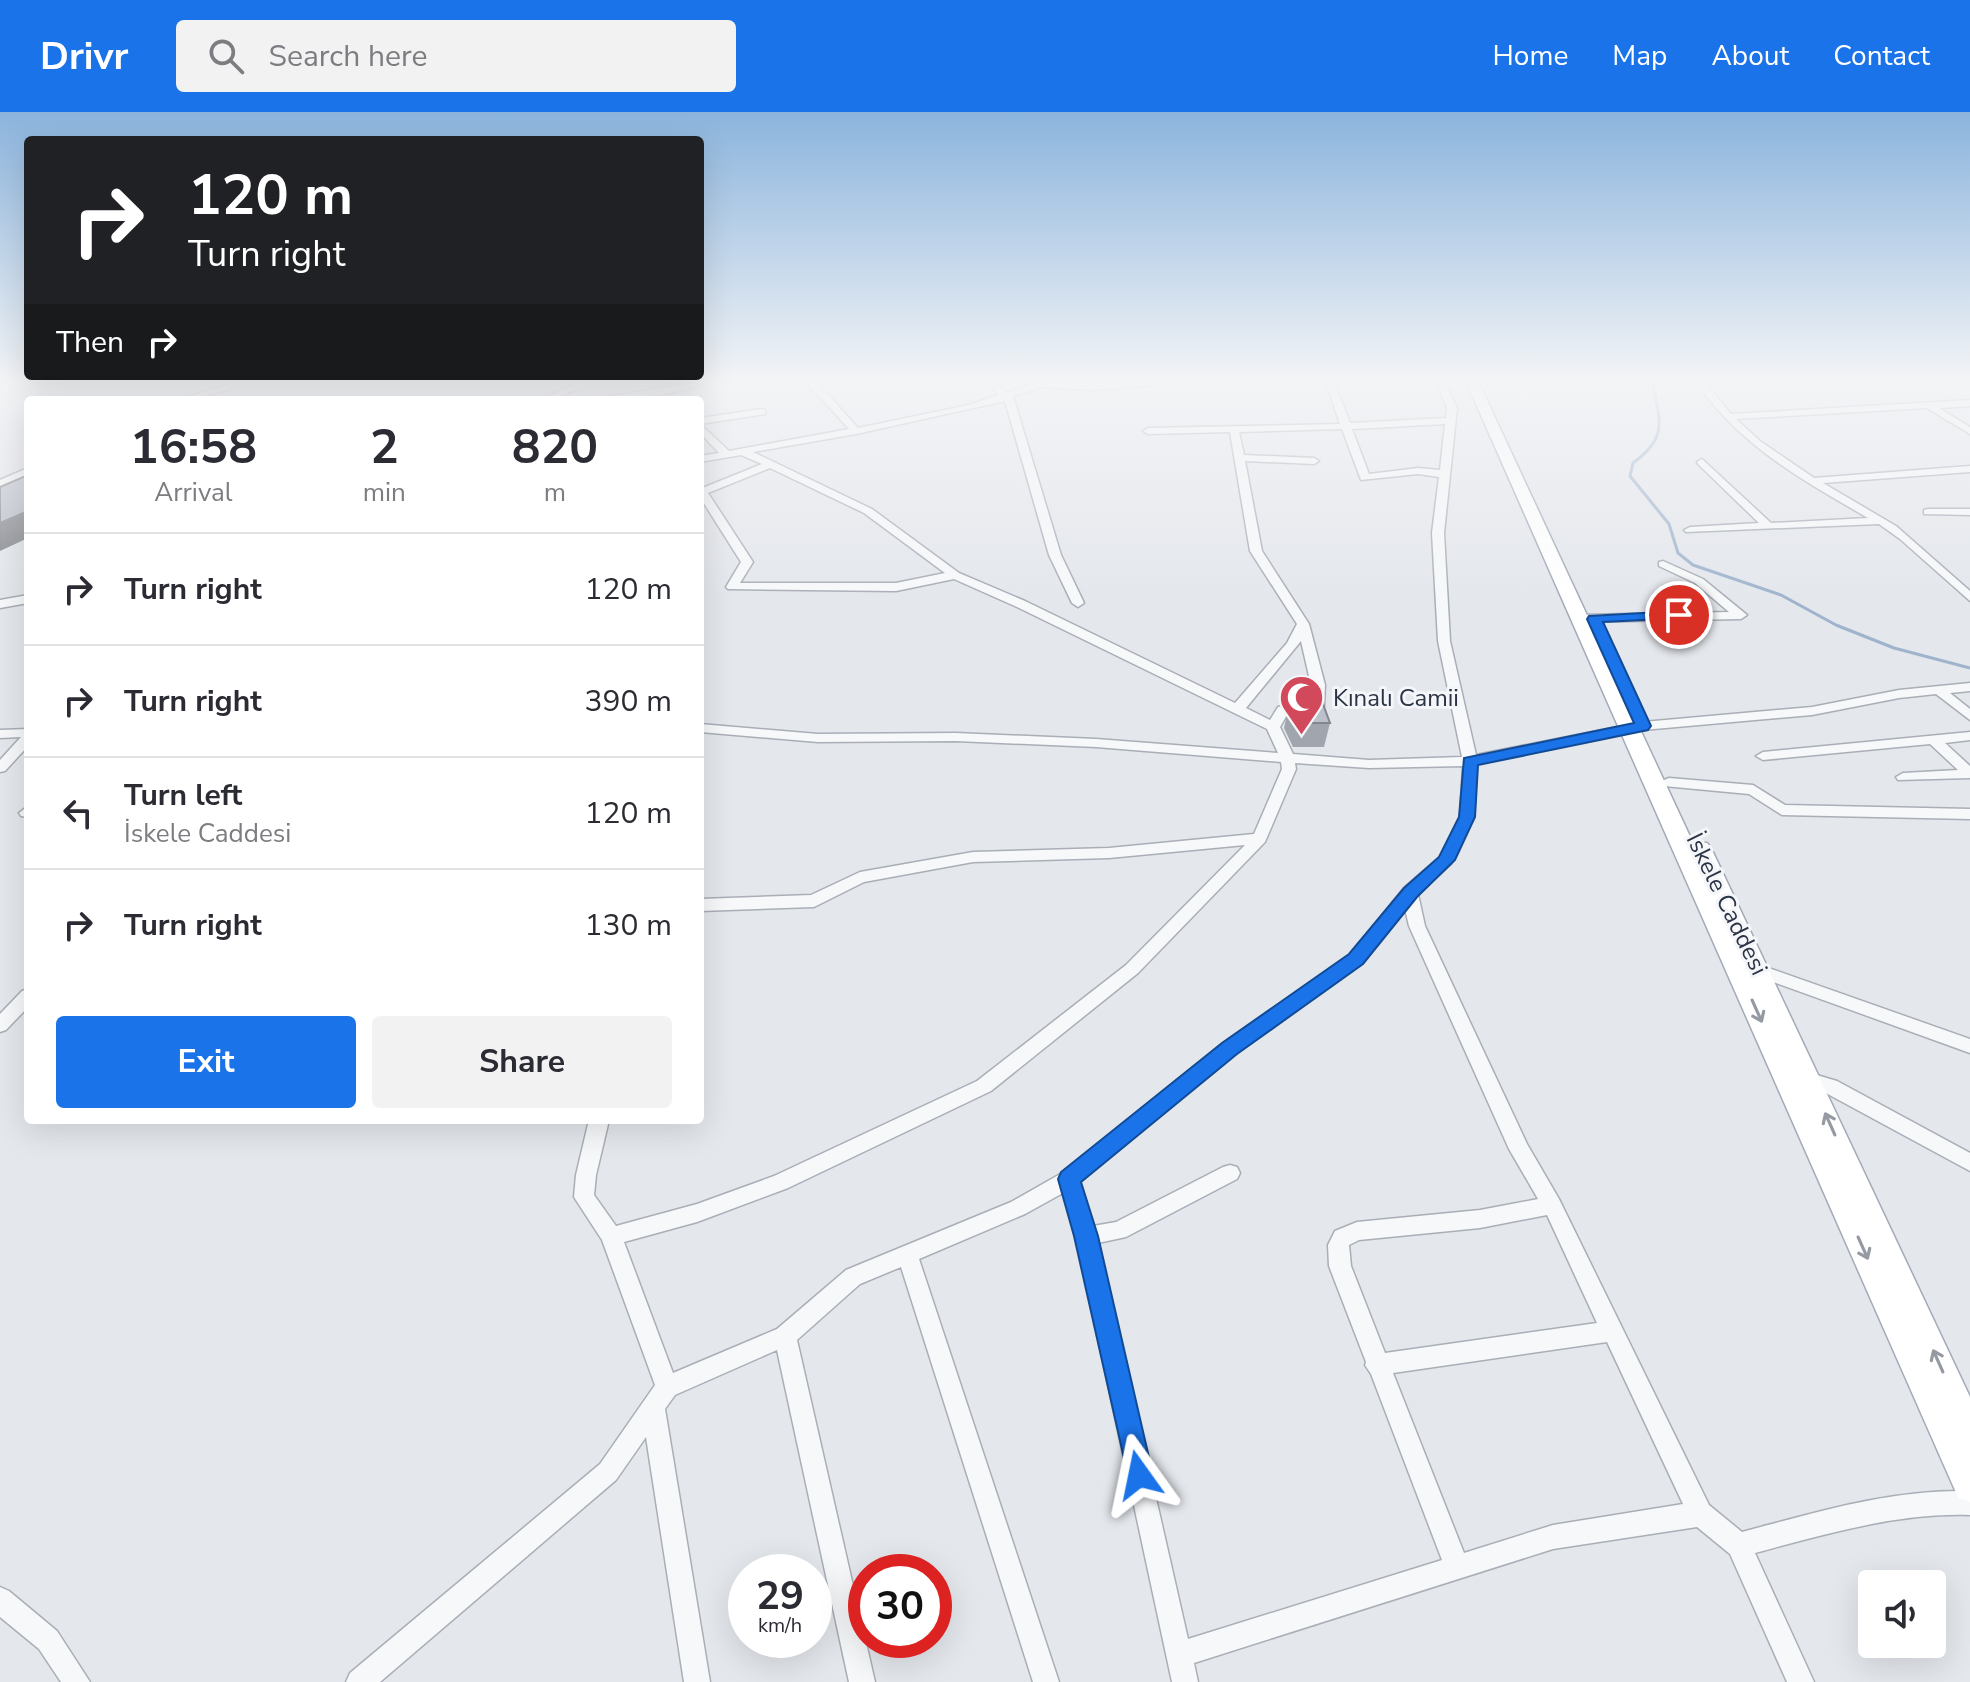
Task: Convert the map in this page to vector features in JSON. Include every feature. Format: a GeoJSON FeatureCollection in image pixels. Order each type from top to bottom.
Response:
{"type":"FeatureCollection","features":[{"type":"Feature","properties":{"kind":"main road"},"geometry":{"type":"LineString","coordinates":[[1507,452],[1588,619]]}},
{"type":"Feature","properties":{"kind":"main road"},"geometry":{"type":"LineString","coordinates":[[1514,452],[1970,1485]]}},
{"type":"Feature","properties":{"kind":"main road","name":"İskele Caddesi"},"geometry":{"type":"LineString","coordinates":[[1637,727],[1669,783],[1760,971],[1970,1432]]}},
{"type":"Feature","properties":{"kind":"street"},"geometry":{"type":"LineString","coordinates":[[704,458],[742,452]]}},
{"type":"Feature","properties":{"kind":"street"},"geometry":{"type":"LineString","coordinates":[[611,1236],[697,1213],[781,1182],[984,1086],[1132,969],[1260,838],[1289,769],[1287,757],[1273,727],[955,575],[868,511],[745,452]]}},
{"type":"Feature","properties":{"kind":"street"},"geometry":{"type":"LineString","coordinates":[[1024,452],[1055,555],[1078,603]]}},
{"type":"Feature","properties":{"kind":"street"},"geometry":{"type":"LineString","coordinates":[[1237,452],[1256,551],[1303,624],[1318,685],[1319,703],[1283,710],[1273,727]]}},
{"type":"Feature","properties":{"kind":"street"},"geometry":{"type":"LineString","coordinates":[[1355,452],[1365,478],[1418,471],[1444,474]]}},
{"type":"Feature","properties":{"kind":"street"},"geometry":{"type":"LineString","coordinates":[[359,1682],[608,1472],[660,1396],[785,1336],[853,1277],[1018,1208],[1069,1179],[1229,1048],[1356,959],[1410,892],[1446,860],[1467,817],[1470,761],[1444,641],[1438,533],[1447,452]]}},
{"type":"Feature","properties":{"kind":"street"},"geometry":{"type":"LineString","coordinates":[[1774,452],[1843,501],[1882,521],[1970,597]]}},
{"type":"Feature","properties":{"kind":"street"},"geometry":{"type":"LineString","coordinates":[[1238,458],[1314,461]]}},
{"type":"Feature","properties":{"kind":"street"},"geometry":{"type":"LineString","coordinates":[[1702,462],[1768,526]]}},
{"type":"Feature","properties":{"kind":"street"},"geometry":{"type":"LineString","coordinates":[[704,491],[771,464]]}},
{"type":"Feature","properties":{"kind":"street"},"geometry":{"type":"LineString","coordinates":[[1812,481],[1970,469]]}},
{"type":"Feature","properties":{"kind":"street"},"geometry":{"type":"LineString","coordinates":[[0,484],[24,473]]}},
{"type":"Feature","properties":{"kind":"street"},"geometry":{"type":"LineString","coordinates":[[704,495],[747,562],[732,587],[896,587],[955,575]]}},
{"type":"Feature","properties":{"kind":"street"},"geometry":{"type":"LineString","coordinates":[[1928,512],[1967,514]]}},
{"type":"Feature","properties":{"kind":"street"},"geometry":{"type":"LineString","coordinates":[[1690,530],[1882,521]]}},
{"type":"Feature","properties":{"kind":"street"},"geometry":{"type":"LineString","coordinates":[[1588,619],[1741,615],[1699,581],[1663,564]]}},
{"type":"Feature","properties":{"kind":"street"},"geometry":{"type":"LineString","coordinates":[[0,604],[24,600]]}},
{"type":"Feature","properties":{"kind":"street"},"geometry":{"type":"LineString","coordinates":[[1237,710],[1293,644],[1303,624]]}},
{"type":"Feature","properties":{"kind":"street"},"geometry":{"type":"LineString","coordinates":[[704,733],[1081,742],[1369,764],[1470,761],[1637,727],[1812,711],[1970,687]]}},
{"type":"Feature","properties":{"kind":"street"},"geometry":{"type":"LineString","coordinates":[[1939,690],[1970,716]]}},
{"type":"Feature","properties":{"kind":"street"},"geometry":{"type":"LineString","coordinates":[[0,734],[24,736]]}},
{"type":"Feature","properties":{"kind":"street"},"geometry":{"type":"LineString","coordinates":[[1763,756],[1970,736]]}},
{"type":"Feature","properties":{"kind":"street"},"geometry":{"type":"LineString","coordinates":[[1933,739],[1970,774]]}},
{"type":"Feature","properties":{"kind":"street"},"geometry":{"type":"LineString","coordinates":[[0,768],[24,741]]}},
{"type":"Feature","properties":{"kind":"street"},"geometry":{"type":"LineString","coordinates":[[1903,777],[1970,774]]}},
{"type":"Feature","properties":{"kind":"street"},"geometry":{"type":"LineString","coordinates":[[1669,783],[1753,790],[1782,810],[1970,814]]}},
{"type":"Feature","properties":{"kind":"street"},"geometry":{"type":"LineString","coordinates":[[704,905],[814,901],[860,877],[973,857],[1109,853],[1260,838]]}},
{"type":"Feature","properties":{"kind":"street"},"geometry":{"type":"LineString","coordinates":[[1410,892],[1417,926],[1519,1149],[1552,1205],[1700,1514],[1739,1545],[1801,1682]]}},
{"type":"Feature","properties":{"kind":"street"},"geometry":{"type":"LineString","coordinates":[[1760,971],[1970,1046]]}},
{"type":"Feature","properties":{"kind":"street"},"geometry":{"type":"LineString","coordinates":[[0,1025],[24,1000]]}},
{"type":"Feature","properties":{"kind":"street"},"geometry":{"type":"LineString","coordinates":[[1810,1080],[1843,1093],[1970,1163]]}},
{"type":"Feature","properties":{"kind":"street"},"geometry":{"type":"LineString","coordinates":[[598,1124],[584,1197],[611,1236],[660,1396],[697,1682]]}},
{"type":"Feature","properties":{"kind":"street"},"geometry":{"type":"LineString","coordinates":[[1086,1236],[1119,1231],[1230,1173]]}},
{"type":"Feature","properties":{"kind":"street"},"geometry":{"type":"LineString","coordinates":[[1069,1179],[1086,1236],[1185,1682]]}},
{"type":"Feature","properties":{"kind":"street"},"geometry":{"type":"LineString","coordinates":[[1457,1567],[1376,1365],[1340,1266],[1338,1245],[1342,1238],[1357,1231],[1480,1219],[1552,1205]]}},
{"type":"Feature","properties":{"kind":"street"},"geometry":{"type":"LineString","coordinates":[[907,1254],[1046,1682]]}},
{"type":"Feature","properties":{"kind":"street"},"geometry":{"type":"LineString","coordinates":[[1376,1365],[1613,1331]]}},
{"type":"Feature","properties":{"kind":"street"},"geometry":{"type":"LineString","coordinates":[[785,1336],[862,1682]]}},
{"type":"Feature","properties":{"kind":"street"},"geometry":{"type":"LineString","coordinates":[[1739,1545],[1841,1518],[1944,1501],[1970,1503]]}},
{"type":"Feature","properties":{"kind":"street"},"geometry":{"type":"LineString","coordinates":[[1179,1655],[1553,1537],[1700,1514]]}},
{"type":"Feature","properties":{"kind":"street"},"geometry":{"type":"LineString","coordinates":[[0,1600],[48,1640],[77,1682]]}},
{"type":"Feature","properties":{"kind":"building"},"geometry":{"type":"Polygon","coordinates":[[[24,477],[24,513],[0,523],[0,487],[24,477]]]}},
{"type":"Feature","properties":{"kind":"building"},"geometry":{"type":"Polygon","coordinates":[[[1323,704],[1330,723],[1298,723],[1289,705],[1323,704]]]}},
{"type":"Feature","properties":{"kind":"waterway"},"geometry":{"type":"LineString","coordinates":[[1646,452],[1633,463],[1630,476],[1669,524],[1678,553],[1693,565],[1781,595],[1836,625],[1894,648],[1970,668]]}},
{"type":"Feature","properties":{"kind":"place","name":"Kınalı Camii"},"geometry":{"type":"Point","coordinates":[1302,737]}},
{"type":"Feature","properties":{"kind":"route"},"geometry":{"type":"LineString","coordinates":[[1139,1475],[1086,1236],[1069,1179],[1229,1048],[1356,959],[1410,892],[1446,860],[1467,817],[1470,761],[1643,726],[1594,619],[1679,615]]}}]}
